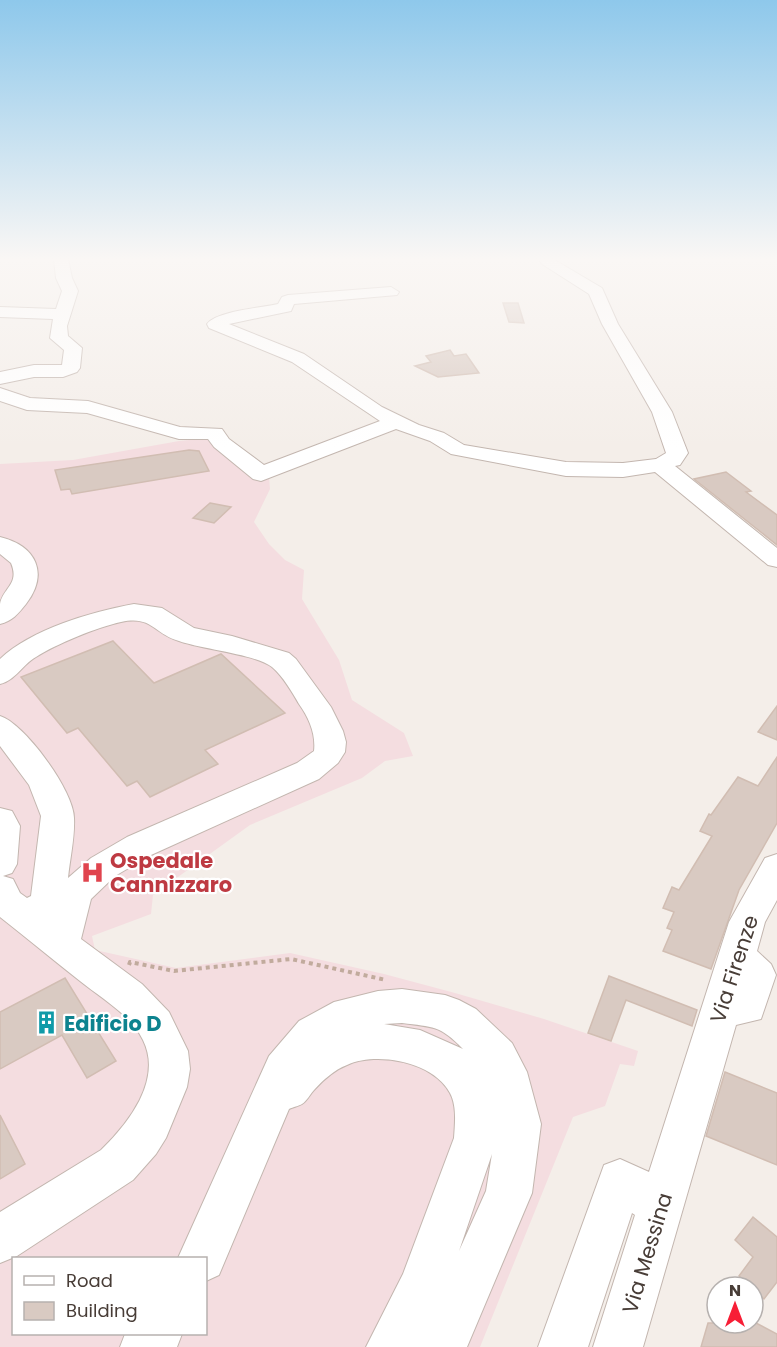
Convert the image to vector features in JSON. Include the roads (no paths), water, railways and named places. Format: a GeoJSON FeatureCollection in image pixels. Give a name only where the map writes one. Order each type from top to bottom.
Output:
{"type":"FeatureCollection","features":[{"type":"Feature","properties":{"kind":"street"},"geometry":{"type":"LineString","coordinates":[[0,378],[34,371],[63,371],[71,368],[73,348],[59,338],[57,322]]}},
{"type":"Feature","properties":{"kind":"street"},"geometry":{"type":"LineString","coordinates":[[219,322],[215,324],[298,358],[354,398],[395,422],[437,437],[458,450],[566,469],[615,470],[660,465],[672,460],[677,453],[669,429],[662,412],[609,322]]}},
{"type":"Feature","properties":{"kind":"street"},"geometry":{"type":"LineString","coordinates":[[0,394],[27,404],[88,407],[178,433],[215,433],[221,443],[261,474],[395,422]]}},
{"type":"Feature","properties":{"kind":"street"},"geometry":{"type":"LineString","coordinates":[[660,465],[777,560]]}},
{"type":"Feature","properties":{"kind":"street"},"geometry":{"type":"LineString","coordinates":[[0,544],[22,559],[27,568],[27,576],[18,598],[0,616]]}},
{"type":"Feature","properties":{"kind":"street"},"geometry":{"type":"LineString","coordinates":[[0,675],[24,652],[43,642],[124,613],[153,614],[186,635],[232,644],[279,659],[297,680],[330,732],[329,753],[319,764],[308,771],[139,846],[103,867],[43,919]]}},
{"type":"Feature","properties":{"kind":"street"},"geometry":{"type":"LineString","coordinates":[[0,726],[44,783],[56,805],[58,831],[43,919]]}},
{"type":"Feature","properties":{"kind":"street"},"geometry":{"type":"LineString","coordinates":[[0,820],[3,826],[0,864]]}},
{"type":"Feature","properties":{"kind":"street","name":"Via Firenze"},"geometry":{"type":"LineString","coordinates":[[675,1158],[721,1009],[747,1007],[757,975],[736,956],[747,922],[777,867]]}},
{"type":"Feature","properties":{"kind":"street"},"geometry":{"type":"LineString","coordinates":[[0,889],[6,902],[43,919],[148,1016],[164,1036],[168,1058],[167,1080],[154,1119],[135,1148],[117,1165],[0,1239]]}},
{"type":"Feature","properties":{"kind":"street"},"geometry":{"type":"LineString","coordinates":[[202,1257],[284,1069],[313,1034],[348,1014],[402,1006],[445,1012],[462,1021],[497,1056],[506,1072],[519,1124],[510,1193],[441,1347]]}},
{"type":"Feature","properties":{"kind":"street"},"geometry":{"type":"LineString","coordinates":[[415,1046],[421,1029],[429,1024],[450,1024],[472,1033]]}},
{"type":"Feature","properties":{"kind":"street"},"geometry":{"type":"LineString","coordinates":[[259,1131],[298,1077],[324,1056],[359,1043],[393,1043],[415,1046],[438,1053],[454,1064],[463,1075],[476,1102],[477,1125],[472,1149],[422,1287],[391,1347]]}},
{"type":"Feature","properties":{"kind":"street","name":"Via Messina"},"geometry":{"type":"LineString","coordinates":[[618,1347],[675,1158]]}},
{"type":"Feature","properties":{"kind":"street"},"geometry":{"type":"LineString","coordinates":[[563,1347],[620,1181],[662,1204]]}},
{"type":"Feature","properties":{"kind":"street"},"geometry":{"type":"LineString","coordinates":[[145,1347],[156,1335]]}},
{"type":"Feature","properties":{"kind":"place","name":"Ospedale Cannizzaro"},"geometry":{"type":"Point","coordinates":[92,872]}},
{"type":"Feature","properties":{"kind":"place","name":"Edificio D"},"geometry":{"type":"Point","coordinates":[46,1023]}}]}
